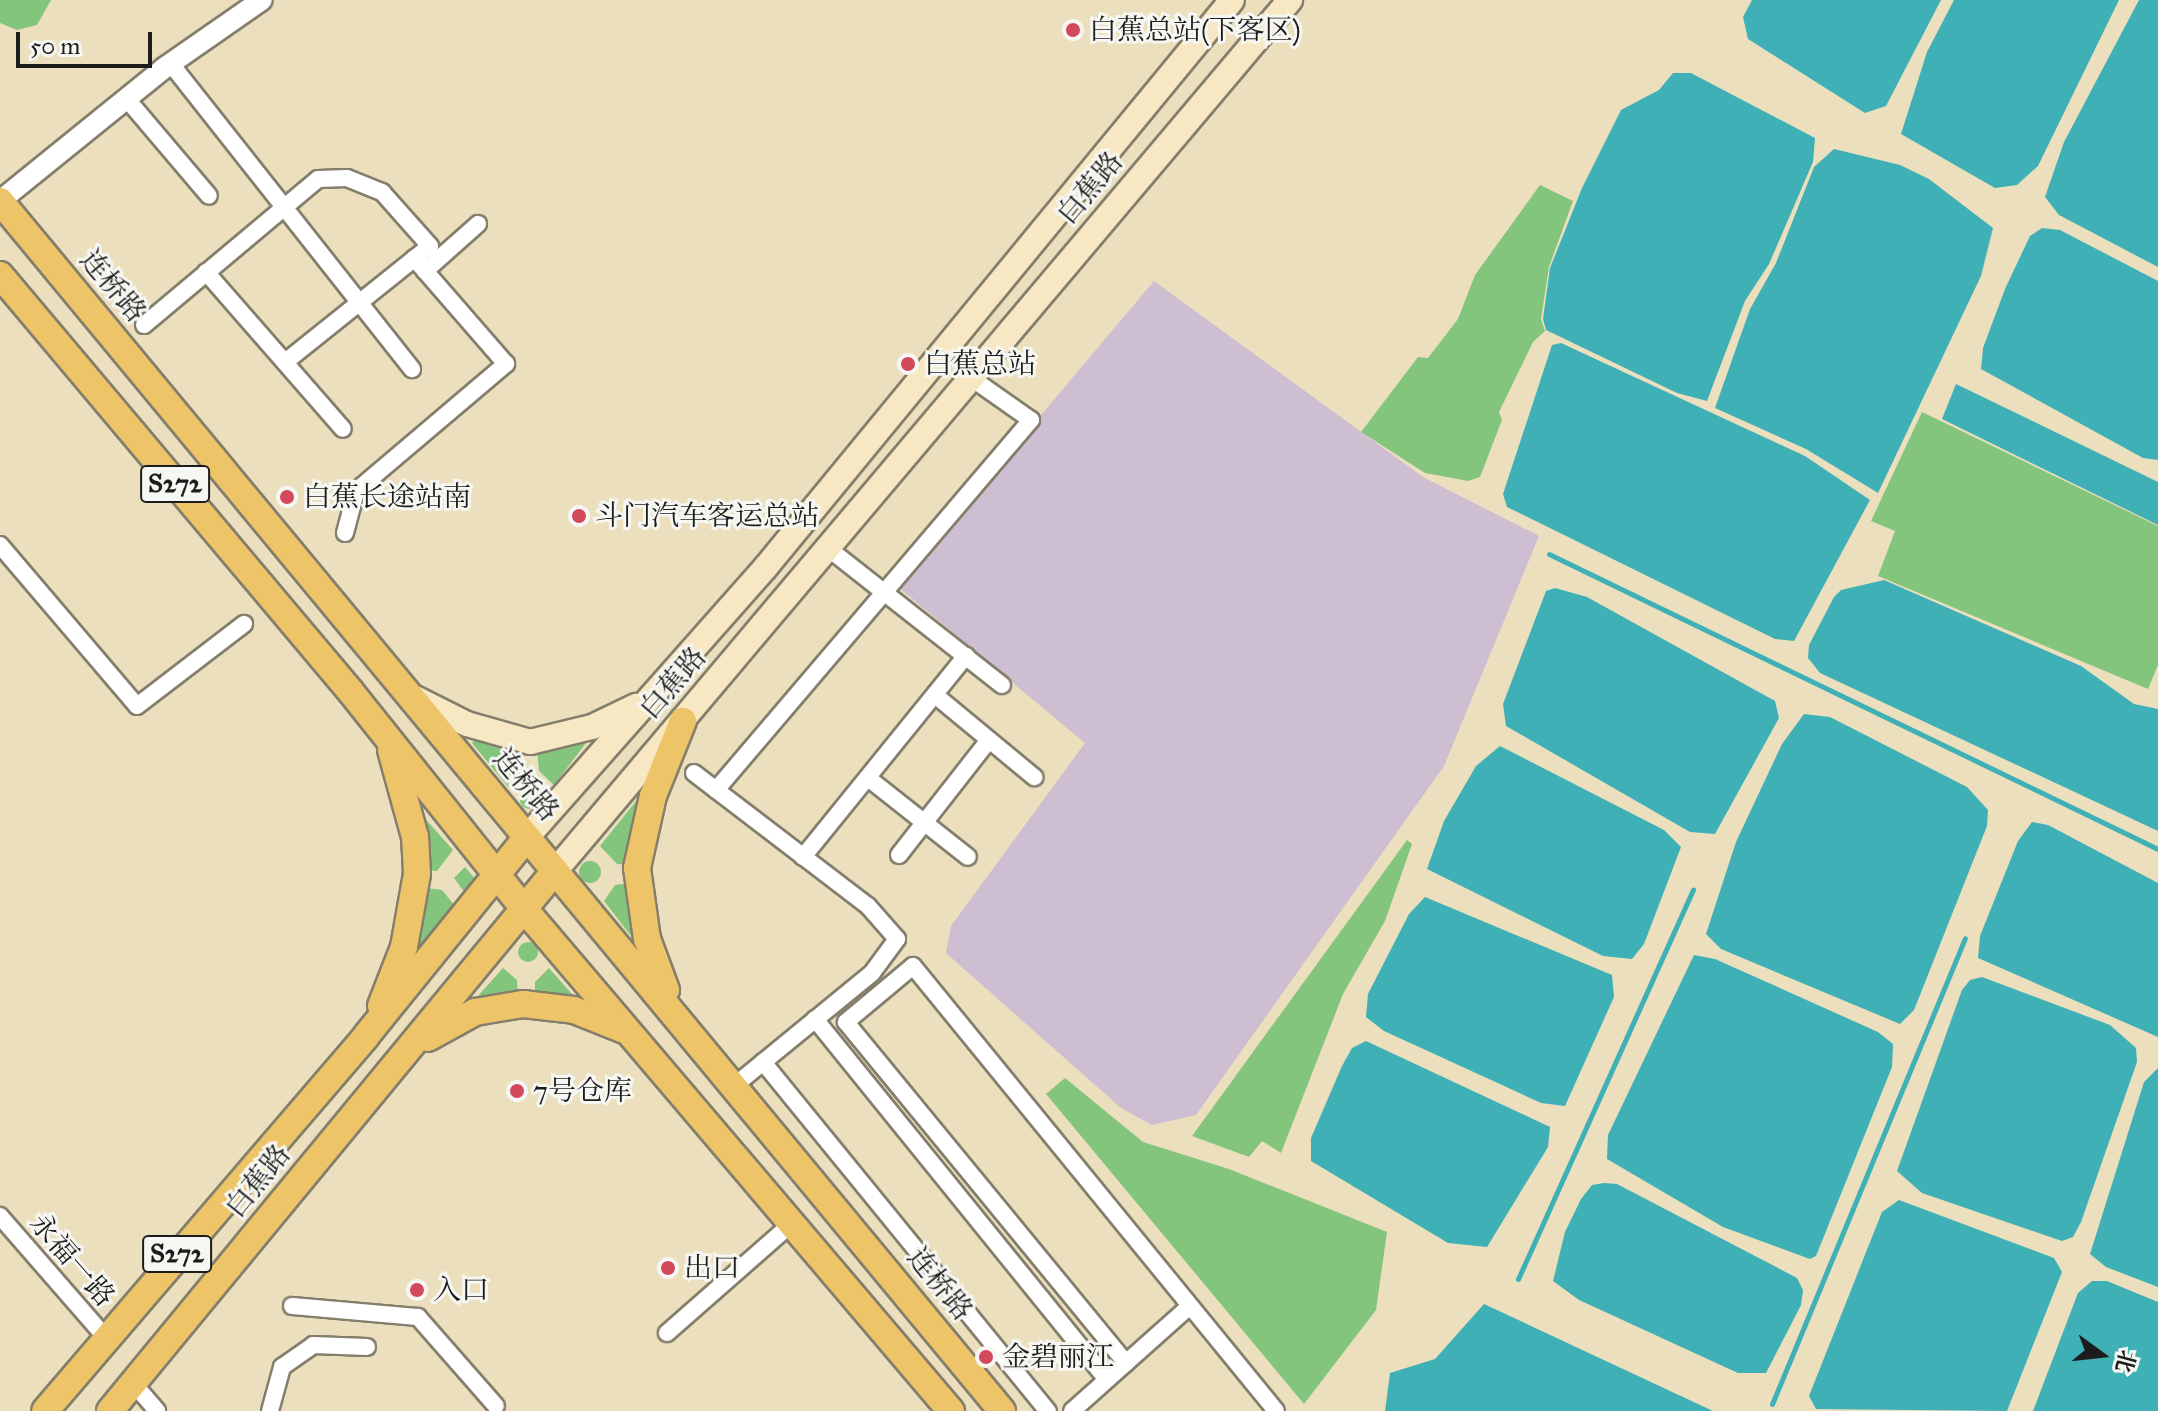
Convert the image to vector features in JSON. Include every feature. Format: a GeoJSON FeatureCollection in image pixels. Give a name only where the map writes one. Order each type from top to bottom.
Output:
{"type":"FeatureCollection","features":[{"type":"Feature","properties":{"kind":"main road","name":"白蕉路"},"geometry":{"type":"LineString","coordinates":[[527,837],[765,568],[1232,0]]}},
{"type":"Feature","properties":{"kind":"main road","name":"白蕉路"},"geometry":{"type":"LineString","coordinates":[[110,1411],[555,871],[974,380],[1290,0]]}},
{"type":"Feature","properties":{"kind":"main road","name":"连桥路"},"geometry":{"type":"LineString","coordinates":[[0,201],[1002,1411]]}},
{"type":"Feature","properties":{"kind":"main road","name":"S272"},"geometry":{"type":"LineString","coordinates":[[0,275],[351,692],[499,872],[525,910]]}},
{"type":"Feature","properties":{"kind":"main road"},"geometry":{"type":"LineString","coordinates":[[351,692],[384,665]]}},
{"type":"Feature","properties":{"kind":"main road"},"geometry":{"type":"LineString","coordinates":[[410,695],[467,724],[530,742],[592,727],[652,696]]}},
{"type":"Feature","properties":{"kind":"main road"},"geometry":{"type":"LineString","coordinates":[[677,1015],[647,939],[637,868],[653,796],[683,721]]}},
{"type":"Feature","properties":{"kind":"main road"},"geometry":{"type":"LineString","coordinates":[[366,1036],[414,909],[415,837],[388,739]]}},
{"type":"Feature","properties":{"kind":"main road","name":"S272"},"geometry":{"type":"LineString","coordinates":[[366,1036],[527,837]]}},
{"type":"Feature","properties":{"kind":"main road"},"geometry":{"type":"LineString","coordinates":[[525,910],[951,1411]]}},
{"type":"Feature","properties":{"kind":"main road"},"geometry":{"type":"LineString","coordinates":[[402,1058],[437,1031],[498,1006],[574,1010],[634,1036]]}},
{"type":"Feature","properties":{"kind":"main road","name":"白蕉路"},"geometry":{"type":"LineString","coordinates":[[45,1411],[366,1036]]}},
{"type":"Feature","properties":{"kind":"main road"},"geometry":{"type":"LineString","coordinates":[[675,1083],[710,1055]]}},
{"type":"Feature","properties":{"kind":"main road"},"geometry":{"type":"LineString","coordinates":[[311,1098],[342,1129]]}},
{"type":"Feature","properties":{"kind":"street"},"geometry":{"type":"LineString","coordinates":[[0,201],[126,98],[262,0]]}},
{"type":"Feature","properties":{"kind":"street"},"geometry":{"type":"LineString","coordinates":[[171,64],[356,303],[412,369]]}},
{"type":"Feature","properties":{"kind":"street"},"geometry":{"type":"LineString","coordinates":[[126,98],[209,196]]}},
{"type":"Feature","properties":{"kind":"street"},"geometry":{"type":"LineString","coordinates":[[144,325],[282,206],[318,179],[347,178],[382,192],[430,246],[420,264]]}},
{"type":"Feature","properties":{"kind":"street"},"geometry":{"type":"LineString","coordinates":[[285,362],[356,303],[478,224]]}},
{"type":"Feature","properties":{"kind":"street"},"geometry":{"type":"LineString","coordinates":[[345,533],[356,491],[506,364],[420,264]]}},
{"type":"Feature","properties":{"kind":"street"},"geometry":{"type":"LineString","coordinates":[[206,272],[343,429]]}},
{"type":"Feature","properties":{"kind":"street"},"geometry":{"type":"LineString","coordinates":[[716,790],[1031,420],[974,380]]}},
{"type":"Feature","properties":{"kind":"street"},"geometry":{"type":"LineString","coordinates":[[0,545],[137,706],[244,624]]}},
{"type":"Feature","properties":{"kind":"street"},"geometry":{"type":"LineString","coordinates":[[829,549],[1002,685]]}},
{"type":"Feature","properties":{"kind":"street"},"geometry":{"type":"LineString","coordinates":[[803,857],[966,656]]}},
{"type":"Feature","properties":{"kind":"street"},"geometry":{"type":"LineString","coordinates":[[935,695],[1034,777]]}},
{"type":"Feature","properties":{"kind":"street"},"geometry":{"type":"LineString","coordinates":[[899,855],[989,740]]}},
{"type":"Feature","properties":{"kind":"street"},"geometry":{"type":"LineString","coordinates":[[694,773],[868,906],[897,939],[872,973],[735,1085]]}},
{"type":"Feature","properties":{"kind":"street"},"geometry":{"type":"LineString","coordinates":[[868,778],[968,857]]}},
{"type":"Feature","properties":{"kind":"street"},"geometry":{"type":"LineString","coordinates":[[1126,1363],[846,1022],[913,966],[1276,1411]]}},
{"type":"Feature","properties":{"kind":"street"},"geometry":{"type":"LineString","coordinates":[[815,1019],[1107,1380]]}},
{"type":"Feature","properties":{"kind":"street"},"geometry":{"type":"LineString","coordinates":[[763,1062],[1048,1411]]}},
{"type":"Feature","properties":{"kind":"street","name":"永福一路"},"geometry":{"type":"LineString","coordinates":[[0,1216],[106,1338]]}},
{"type":"Feature","properties":{"kind":"street"},"geometry":{"type":"LineString","coordinates":[[667,1333],[792,1223]]}},
{"type":"Feature","properties":{"kind":"street"},"geometry":{"type":"LineString","coordinates":[[292,1306],[418,1317],[496,1406]]}},
{"type":"Feature","properties":{"kind":"street"},"geometry":{"type":"LineString","coordinates":[[1072,1411],[1190,1306]]}},
{"type":"Feature","properties":{"kind":"street"},"geometry":{"type":"LineString","coordinates":[[270,1411],[282,1367],[313,1345],[367,1347]]}},
{"type":"Feature","properties":{"kind":"street"},"geometry":{"type":"LineString","coordinates":[[133,1383],[157,1411]]}},
{"type":"Feature","properties":{"kind":"shaded area"},"geometry":{"type":"Polygon","coordinates":[[[1154,281],[1423,477],[1539,536],[1444,766],[1196,1115],[1152,1125],[1121,1108],[946,953],[951,926],[1085,743],[897,586],[1154,281]]]}},
{"type":"Feature","properties":{"kind":"green space"},"geometry":{"type":"Polygon","coordinates":[[[0,0],[51,0],[37,25],[17,30],[0,23],[0,0]]]}},
{"type":"Feature","properties":{"kind":"green space"},"geometry":{"type":"Polygon","coordinates":[[[1540,185],[1573,201],[1549,267],[1541,319],[1545,331],[1533,342],[1499,412],[1502,420],[1480,477],[1468,481],[1425,473],[1361,432],[1418,357],[1428,358],[1458,319],[1475,275],[1540,185]]]}},
{"type":"Feature","properties":{"kind":"green space"},"geometry":{"type":"Polygon","coordinates":[[[1922,412],[2158,526],[2158,665],[2148,689],[1878,576],[1895,531],[1871,521],[1922,412]]]}},
{"type":"Feature","properties":{"kind":"green space"},"geometry":{"type":"Polygon","coordinates":[[[475,739],[522,750],[520,773],[508,787],[472,743],[475,739]]]}},
{"type":"Feature","properties":{"kind":"green space"},"geometry":{"type":"Polygon","coordinates":[[[589,739],[554,785],[539,771],[537,750],[589,739]]]}},
{"type":"Feature","properties":{"kind":"green space"},"geometry":{"type":"Polygon","coordinates":[[[529,791],[538,800],[529,809],[520,800],[529,791]]]}},
{"type":"Feature","properties":{"kind":"green space"},"geometry":{"type":"Polygon","coordinates":[[[641,795],[631,865],[617,864],[600,846],[641,795]]]}},
{"type":"Feature","properties":{"kind":"green space"},"geometry":{"type":"Polygon","coordinates":[[[421,814],[453,850],[437,871],[426,870],[421,814]]]}},
{"type":"Feature","properties":{"kind":"green space"},"geometry":{"type":"Polygon","coordinates":[[[1407,840],[1412,844],[1385,921],[1343,994],[1281,1153],[1262,1141],[1249,1157],[1192,1136],[1407,840]]]}},
{"type":"Feature","properties":{"kind":"green space"},"geometry":{"type":"Polygon","coordinates":[[[590,861],[598,864],[601,872],[598,880],[590,883],[582,880],[579,872],[582,864],[590,861]]]}},
{"type":"Feature","properties":{"kind":"green space"},"geometry":{"type":"Polygon","coordinates":[[[465,867],[476,880],[465,893],[454,878],[465,867]]]}},
{"type":"Feature","properties":{"kind":"green space"},"geometry":{"type":"Polygon","coordinates":[[[630,883],[635,941],[604,901],[615,885],[630,883]]]}},
{"type":"Feature","properties":{"kind":"green space"},"geometry":{"type":"Polygon","coordinates":[[[427,888],[442,890],[456,907],[417,955],[411,951],[427,888]]]}},
{"type":"Feature","properties":{"kind":"green space"},"geometry":{"type":"Polygon","coordinates":[[[528,942],[535,945],[538,952],[535,959],[528,962],[521,959],[518,952],[521,945],[528,942]]]}},
{"type":"Feature","properties":{"kind":"green space"},"geometry":{"type":"Polygon","coordinates":[[[503,968],[517,980],[518,997],[470,1005],[503,968]]]}},
{"type":"Feature","properties":{"kind":"green space"},"geometry":{"type":"Polygon","coordinates":[[[549,968],[579,1002],[535,998],[535,982],[549,968]]]}},
{"type":"Feature","properties":{"kind":"green space"},"geometry":{"type":"Polygon","coordinates":[[[1065,1078],[1143,1142],[1229,1169],[1387,1232],[1376,1310],[1304,1404],[1046,1094],[1065,1078]]]}},
{"type":"Feature","properties":{"kind":"water"},"geometry":{"type":"Polygon","coordinates":[[[1752,0],[1941,0],[1886,106],[1865,113],[1748,39],[1743,17],[1752,0]]]}},
{"type":"Feature","properties":{"kind":"water"},"geometry":{"type":"Polygon","coordinates":[[[1954,0],[2119,0],[2038,166],[2017,185],[1995,188],[1901,134],[1927,52],[1954,0]]]}},
{"type":"Feature","properties":{"kind":"water"},"geometry":{"type":"Polygon","coordinates":[[[2139,0],[2158,0],[2158,267],[2059,215],[2045,197],[2064,142],[2139,0]]]}},
{"type":"Feature","properties":{"kind":"water"},"geometry":{"type":"Polygon","coordinates":[[[1673,73],[1691,73],[1815,138],[1813,162],[1769,264],[1745,301],[1707,401],[1677,393],[1546,330],[1543,319],[1550,268],[1582,188],[1621,110],[1659,90],[1673,73]]]}},
{"type":"Feature","properties":{"kind":"water"},"geometry":{"type":"Polygon","coordinates":[[[1834,149],[1900,165],[1929,179],[1993,228],[1981,276],[1878,493],[1806,449],[1715,408],[1750,309],[1776,263],[1814,167],[1834,149]]]}},
{"type":"Feature","properties":{"kind":"water"},"geometry":{"type":"Polygon","coordinates":[[[2042,228],[2060,230],[2158,281],[2158,460],[2143,458],[1981,369],[1983,348],[2005,289],[2030,236],[2042,228]]]}},
{"type":"Feature","properties":{"kind":"water"},"geometry":{"type":"Polygon","coordinates":[[[1561,343],[1805,456],[1870,500],[1794,641],[1775,639],[1507,507],[1503,494],[1552,345],[1561,343]]]}},
{"type":"Feature","properties":{"kind":"water"},"geometry":{"type":"Polygon","coordinates":[[[1956,384],[2158,482],[2158,525],[1942,419],[1956,384]]]}},
{"type":"Feature","properties":{"kind":"water"},"geometry":{"type":"Polygon","coordinates":[[[1884,580],[2081,666],[2134,704],[2158,709],[2158,831],[1820,673],[1808,658],[1809,645],[1834,597],[1841,590],[1884,580]]]}},
{"type":"Feature","properties":{"kind":"water"},"geometry":{"type":"Polygon","coordinates":[[[1555,588],[1587,597],[1775,701],[1779,718],[1715,834],[1690,832],[1506,726],[1503,704],[1546,591],[1555,588]]]}},
{"type":"Feature","properties":{"kind":"water"},"geometry":{"type":"Polygon","coordinates":[[[1804,714],[1830,717],[1967,787],[1988,810],[1987,826],[1914,1010],[1900,1024],[1721,949],[1706,934],[1736,842],[1782,744],[1804,714]]]}},
{"type":"Feature","properties":{"kind":"water"},"geometry":{"type":"Polygon","coordinates":[[[1500,746],[1664,830],[1681,847],[1644,944],[1632,959],[1603,956],[1427,869],[1444,821],[1476,766],[1500,746]]]}},
{"type":"Feature","properties":{"kind":"water"},"geometry":{"type":"Polygon","coordinates":[[[2032,822],[2048,825],[2158,883],[2158,1037],[1978,958],[1980,936],[2018,841],[2032,822]]]}},
{"type":"Feature","properties":{"kind":"water"},"geometry":{"type":"Polygon","coordinates":[[[1425,897],[1612,975],[1614,997],[1565,1106],[1541,1103],[1384,1031],[1366,1017],[1368,994],[1409,914],[1425,897]]]}},
{"type":"Feature","properties":{"kind":"water"},"geometry":{"type":"Polygon","coordinates":[[[1694,955],[1715,959],[1878,1032],[1893,1044],[1892,1067],[1816,1256],[1810,1259],[1723,1227],[1607,1159],[1608,1135],[1694,955]]]}},
{"type":"Feature","properties":{"kind":"water"},"geometry":{"type":"Polygon","coordinates":[[[1982,977],[2110,1025],[2136,1048],[2137,1062],[2081,1222],[2073,1237],[2062,1241],[1922,1193],[1897,1171],[1962,990],[1970,980],[1982,977]]]}},
{"type":"Feature","properties":{"kind":"water"},"geometry":{"type":"Polygon","coordinates":[[[1366,1041],[1550,1127],[1548,1147],[1487,1247],[1448,1243],[1311,1161],[1311,1138],[1342,1066],[1352,1048],[1366,1041]]]}},
{"type":"Feature","properties":{"kind":"water"},"geometry":{"type":"Polygon","coordinates":[[[2158,1068],[2158,1287],[2106,1267],[2090,1254],[2144,1082],[2158,1068]]]}},
{"type":"Feature","properties":{"kind":"water"},"geometry":{"type":"Polygon","coordinates":[[[1617,1184],[1797,1278],[1803,1290],[1801,1305],[1766,1373],[1738,1373],[1579,1300],[1553,1281],[1565,1232],[1581,1199],[1592,1185],[1617,1184]]]}},
{"type":"Feature","properties":{"kind":"water"},"geometry":{"type":"Polygon","coordinates":[[[1899,1200],[2054,1258],[2062,1272],[2007,1411],[1816,1409],[1809,1396],[1882,1212],[1899,1200]]]}},
{"type":"Feature","properties":{"kind":"water"},"geometry":{"type":"Polygon","coordinates":[[[2092,1281],[2107,1281],[2158,1302],[2158,1411],[2033,1411],[2078,1293],[2092,1281]]]}},
{"type":"Feature","properties":{"kind":"water"},"geometry":{"type":"Polygon","coordinates":[[[1484,1304],[1713,1411],[1385,1411],[1390,1373],[1435,1359],[1484,1304]]]}},
{"type":"Feature","properties":{"kind":"waterway"},"geometry":{"type":"LineString","coordinates":[[1549,554],[2158,849]]}},
{"type":"Feature","properties":{"kind":"waterway"},"geometry":{"type":"LineString","coordinates":[[1518,1279],[1693,890]]}},
{"type":"Feature","properties":{"kind":"waterway"},"geometry":{"type":"LineString","coordinates":[[1772,1404],[1965,938]]}},
{"type":"Feature","properties":{"kind":"place","name":"白蕉总站(下客区)"},"geometry":{"type":"Point","coordinates":[1073,30]}},
{"type":"Feature","properties":{"kind":"place","name":"白蕉总站"},"geometry":{"type":"Point","coordinates":[908,364]}},
{"type":"Feature","properties":{"kind":"place","name":"白蕉长途站南"},"geometry":{"type":"Point","coordinates":[287,497]}},
{"type":"Feature","properties":{"kind":"place","name":"斗门汽车客运总站"},"geometry":{"type":"Point","coordinates":[579,516]}},
{"type":"Feature","properties":{"kind":"place","name":"7号仓库"},"geometry":{"type":"Point","coordinates":[517,1091]}},
{"type":"Feature","properties":{"kind":"place","name":"出口"},"geometry":{"type":"Point","coordinates":[668,1268]}},
{"type":"Feature","properties":{"kind":"place","name":"入口"},"geometry":{"type":"Point","coordinates":[417,1290]}},
{"type":"Feature","properties":{"kind":"place","name":"金碧丽江"},"geometry":{"type":"Point","coordinates":[986,1357]}}]}
